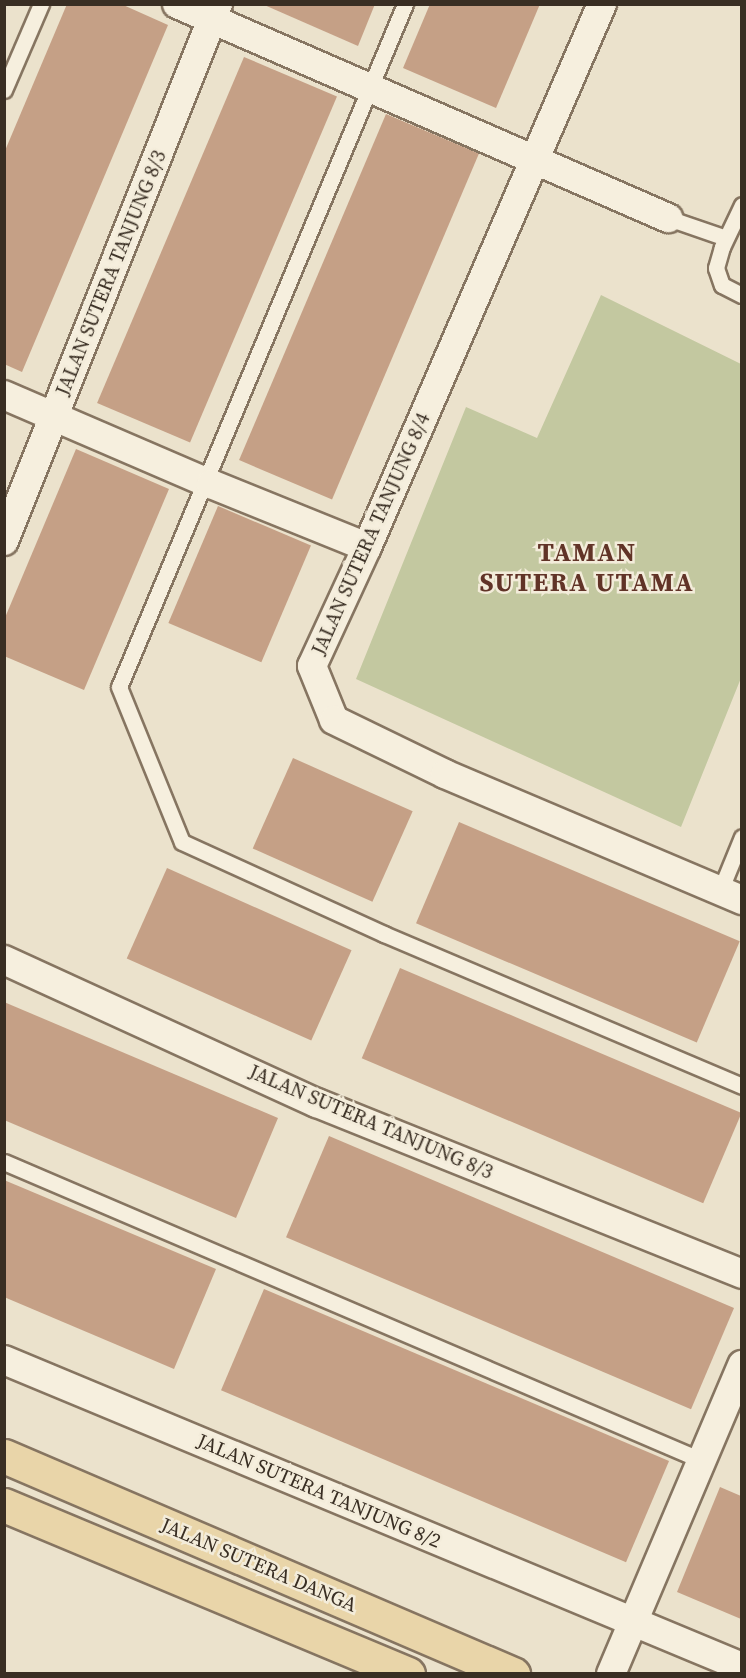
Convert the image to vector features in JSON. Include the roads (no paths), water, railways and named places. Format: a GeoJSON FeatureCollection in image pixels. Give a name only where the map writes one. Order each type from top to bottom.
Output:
{"type":"FeatureCollection","features":[{"type":"Feature","properties":{"kind":"main road","name":"JALAN SUTERA DANGA"},"geometry":{"type":"LineString","coordinates":[[4,1456],[513,1674]]}},
{"type":"Feature","properties":{"kind":"main road"},"geometry":{"type":"LineString","coordinates":[[4,1504],[408,1674]]}},
{"type":"Feature","properties":{"kind":"street"},"geometry":{"type":"LineString","coordinates":[[177,4],[215,12],[370,87],[668,218]]}},
{"type":"Feature","properties":{"kind":"street","name":"JALAN SUTERA TANJUNG 8/4"},"geometry":{"type":"LineString","coordinates":[[602,4],[367,547],[312,666],[334,720],[445,774],[731,896]]}},
{"type":"Feature","properties":{"kind":"street","name":"JALAN SUTERA TANJUNG 8/3"},"geometry":{"type":"LineString","coordinates":[[4,541],[215,12]]}},
{"type":"Feature","properties":{"kind":"street"},"geometry":{"type":"LineString","coordinates":[[4,395],[367,547]]}},
{"type":"Feature","properties":{"kind":"street","name":"JALAN SUTERA TANJUNG 8/3"},"geometry":{"type":"LineString","coordinates":[[4,960],[317,1103],[741,1274]]}},
{"type":"Feature","properties":{"kind":"street","name":"JALAN SUTERA TANJUNG 8/2"},"geometry":{"type":"LineString","coordinates":[[4,1360],[741,1667]]}},
{"type":"Feature","properties":{"kind":"street"},"geometry":{"type":"LineString","coordinates":[[611,1674],[741,1365]]}},
{"type":"Feature","properties":{"kind":"lane"},"geometry":{"type":"LineString","coordinates":[[4,90],[41,4]]}},
{"type":"Feature","properties":{"kind":"lane"},"geometry":{"type":"LineString","coordinates":[[405,4],[119,687],[182,842],[384,934],[741,1086]]}},
{"type":"Feature","properties":{"kind":"lane"},"geometry":{"type":"LineString","coordinates":[[741,205],[716,268],[722,285],[741,295]]}},
{"type":"Feature","properties":{"kind":"lane"},"geometry":{"type":"LineString","coordinates":[[668,218],[726,238]]}},
{"type":"Feature","properties":{"kind":"lane"},"geometry":{"type":"LineString","coordinates":[[731,896],[741,837]]}},
{"type":"Feature","properties":{"kind":"lane"},"geometry":{"type":"LineString","coordinates":[[4,1162],[701,1460]]}},
{"type":"Feature","properties":{"kind":"district","name":"TAMAN SUTERA UTAMA"},"geometry":{"type":"Point","coordinates":[587,568]}}]}
